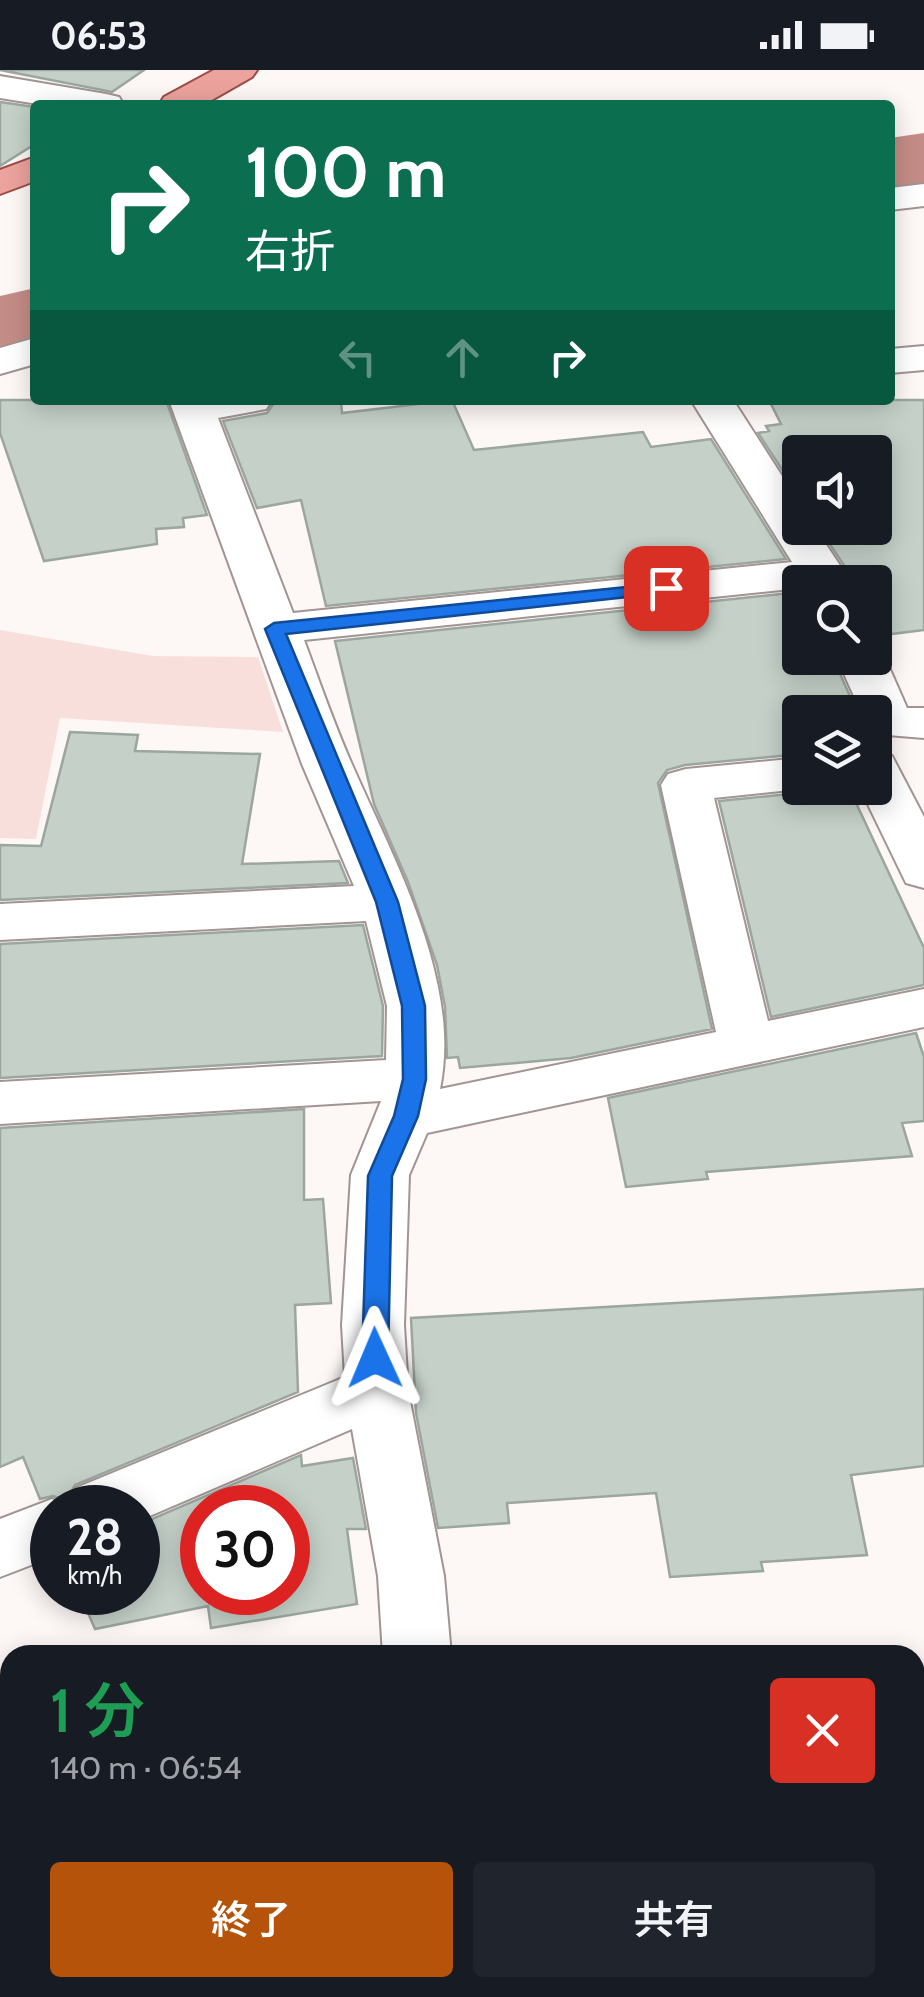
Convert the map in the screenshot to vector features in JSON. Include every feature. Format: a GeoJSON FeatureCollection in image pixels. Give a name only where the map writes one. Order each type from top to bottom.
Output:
{"type":"FeatureCollection","features":[{"type":"Feature","properties":{"kind":"main road"},"geometry":{"type":"LineString","coordinates":[[186,100],[240,70]]}},
{"type":"Feature","properties":{"kind":"main road"},"geometry":{"type":"LineString","coordinates":[[0,183],[30,170]]}},
{"type":"Feature","properties":{"kind":"street"},"geometry":{"type":"LineString","coordinates":[[0,88],[75,100]]}},
{"type":"Feature","properties":{"kind":"street"},"geometry":{"type":"LineString","coordinates":[[895,199],[924,195]]}},
{"type":"Feature","properties":{"kind":"street"},"geometry":{"type":"LineString","coordinates":[[0,362],[30,352]]}},
{"type":"Feature","properties":{"kind":"street"},"geometry":{"type":"LineString","coordinates":[[895,361],[924,358]]}},
{"type":"Feature","properties":{"kind":"street"},"geometry":{"type":"LineString","coordinates":[[191,405],[274,629],[387,902],[414,1006],[410,1098],[380,1176],[373,1325],[376,1392],[411,1576],[416,1645]]}},
{"type":"Feature","properties":{"kind":"street"},"geometry":{"type":"LineString","coordinates":[[715,405],[817,565]]}},
{"type":"Feature","properties":{"kind":"street"},"geometry":{"type":"LineString","coordinates":[[274,629],[782,581]]}},
{"type":"Feature","properties":{"kind":"street"},"geometry":{"type":"LineString","coordinates":[[869,675],[890,723],[924,723]]}},
{"type":"Feature","properties":{"kind":"street"},"geometry":{"type":"LineString","coordinates":[[746,1044],[686,785],[782,776]]}},
{"type":"Feature","properties":{"kind":"street"},"geometry":{"type":"LineString","coordinates":[[892,803],[924,871]]}},
{"type":"Feature","properties":{"kind":"street"},"geometry":{"type":"LineString","coordinates":[[0,922],[387,902]]}},
{"type":"Feature","properties":{"kind":"street"},"geometry":{"type":"LineString","coordinates":[[0,1104],[531,1096],[746,1044],[924,1008]]}},
{"type":"Feature","properties":{"kind":"street"},"geometry":{"type":"LineString","coordinates":[[153,1485],[376,1392]]}},
{"type":"Feature","properties":{"kind":"street"},"geometry":{"type":"LineString","coordinates":[[0,1549],[30,1536]]}},
{"type":"Feature","properties":{"kind":"shaded area"},"geometry":{"type":"Polygon","coordinates":[[[0,630],[153,656],[258,657],[283,732],[60,718],[36,839],[0,838],[0,630]]]}},
{"type":"Feature","properties":{"kind":"building"},"geometry":{"type":"Polygon","coordinates":[[[0,70],[144,70],[112,92],[0,70]]]}},
{"type":"Feature","properties":{"kind":"building"},"geometry":{"type":"Polygon","coordinates":[[[0,102],[30,106],[30,147],[0,166],[0,102]]]}},
{"type":"Feature","properties":{"kind":"building"},"geometry":{"type":"Polygon","coordinates":[[[0,400],[30,400],[30,405],[168,405],[207,515],[183,518],[184,527],[156,529],[157,544],[44,561],[0,433],[0,400]]]}},
{"type":"Feature","properties":{"kind":"building"},"geometry":{"type":"Polygon","coordinates":[[[895,400],[924,400],[924,630],[892,634],[892,565],[844,565],[830,545],[892,545],[892,435],[782,435],[782,470],[758,433],[769,431],[766,426],[781,424],[772,405],[895,405],[895,400]]]}},
{"type":"Feature","properties":{"kind":"building"},"geometry":{"type":"Polygon","coordinates":[[[273,405],[341,405],[342,413],[410,405],[454,405],[474,450],[643,432],[651,447],[711,439],[786,559],[326,606],[301,500],[257,508],[223,421],[267,413],[273,405]]]}},
{"type":"Feature","properties":{"kind":"building"},"geometry":{"type":"Polygon","coordinates":[[[782,594],[782,675],[841,675],[849,695],[782,695],[782,756],[685,765],[667,770],[658,783],[712,1029],[571,1058],[460,1068],[458,1057],[447,1058],[445,1007],[437,965],[408,882],[374,804],[335,641],[782,594]]]}},
{"type":"Feature","properties":{"kind":"building"},"geometry":{"type":"Polygon","coordinates":[[[70,732],[138,735],[135,751],[260,754],[242,864],[339,861],[348,883],[0,900],[0,845],[41,846],[70,732]]]}},
{"type":"Feature","properties":{"kind":"building"},"geometry":{"type":"Polygon","coordinates":[[[782,795],[782,805],[857,805],[924,948],[924,985],[771,1017],[719,801],[782,795]]]}},
{"type":"Feature","properties":{"kind":"building"},"geometry":{"type":"Polygon","coordinates":[[[363,925],[383,1006],[382,1056],[0,1078],[0,944],[363,925]]]}},
{"type":"Feature","properties":{"kind":"building"},"geometry":{"type":"Polygon","coordinates":[[[916,1033],[924,1057],[924,1121],[902,1123],[912,1156],[706,1172],[708,1179],[626,1187],[608,1098],[916,1033]]]}},
{"type":"Feature","properties":{"kind":"building"},"geometry":{"type":"Polygon","coordinates":[[[304,1109],[304,1200],[323,1199],[331,1303],[295,1305],[298,1392],[75,1485],[34,1485],[23,1457],[0,1467],[0,1128],[304,1109]]]}},
{"type":"Feature","properties":{"kind":"building"},"geometry":{"type":"Polygon","coordinates":[[[924,1289],[924,1466],[851,1475],[867,1555],[761,1562],[763,1571],[670,1577],[656,1493],[507,1503],[509,1523],[438,1528],[416,1413],[411,1318],[924,1289]]]}},
{"type":"Feature","properties":{"kind":"building"},"geometry":{"type":"Polygon","coordinates":[[[301,1455],[302,1466],[353,1458],[366,1529],[347,1529],[357,1604],[310,1612],[310,1485],[231,1485],[301,1455]]]}},
{"type":"Feature","properties":{"kind":"building"},"geometry":{"type":"Polygon","coordinates":[[[180,1507],[180,1612],[95,1629],[89,1615],[160,1615],[160,1516],[180,1507]]]}},
{"type":"Feature","properties":{"kind":"building"},"geometry":{"type":"Polygon","coordinates":[[[209,1615],[290,1615],[211,1628],[209,1615]]]}},
{"type":"Feature","properties":{"kind":"waterway"},"geometry":{"type":"LineString","coordinates":[[895,164],[924,160]]}},
{"type":"Feature","properties":{"kind":"waterway"},"geometry":{"type":"LineString","coordinates":[[0,327],[30,318]]}},
{"type":"Feature","properties":{"kind":"route"},"geometry":{"type":"LineString","coordinates":[[375,1358],[380,1176],[406,1116],[414,1079],[414,1006],[387,902],[274,629],[666,588]]}}]}
